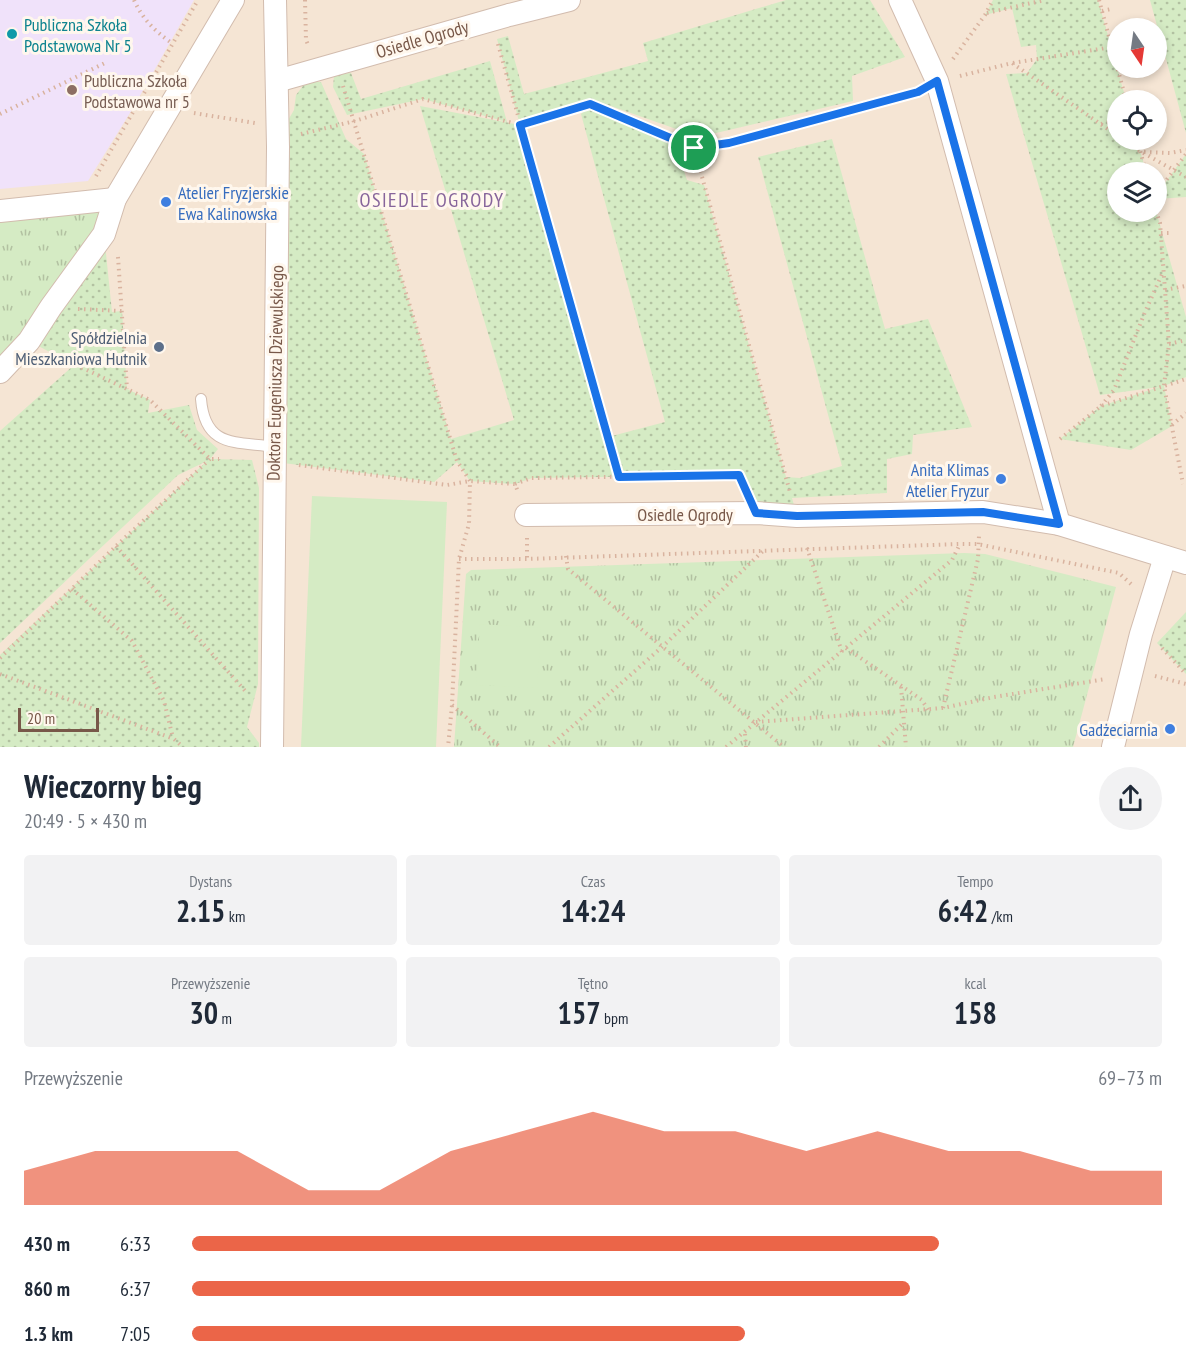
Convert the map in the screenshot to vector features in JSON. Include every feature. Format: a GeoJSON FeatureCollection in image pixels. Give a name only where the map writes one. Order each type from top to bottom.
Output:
{"type":"FeatureCollection","features":[{"type":"Feature","properties":{"kind":"street"},"geometry":{"type":"LineString","coordinates":[[0,372],[29,341],[104,234],[112,209],[232,0]]}},
{"type":"Feature","properties":{"kind":"street","name":"Doktora Eugeniusza Dziewulskiego"},"geometry":{"type":"LineString","coordinates":[[272,747],[278,139],[275,0]]}},
{"type":"Feature","properties":{"kind":"street","name":"Osiedle Ogrody"},"geometry":{"type":"LineString","coordinates":[[277,81],[336,65],[501,12],[569,0]]}},
{"type":"Feature","properties":{"kind":"street"},"geometry":{"type":"LineString","coordinates":[[900,0],[937,81],[1059,524]]}},
{"type":"Feature","properties":{"kind":"street"},"geometry":{"type":"LineString","coordinates":[[0,211],[112,209]]}},
{"type":"Feature","properties":{"kind":"street","name":"Osiedle Ogrody"},"geometry":{"type":"LineString","coordinates":[[526,515],[756,513],[797,516],[983,512],[1059,524],[1175,560],[1141,634],[1113,747]]}},
{"type":"Feature","properties":{"kind":"lane"},"geometry":{"type":"LineString","coordinates":[[201,399],[202,414],[216,434],[226,441],[275,447]]}},
{"type":"Feature","properties":{"kind":"path"},"geometry":{"type":"LineString","coordinates":[[134,0],[141,15],[155,31],[173,44]]}},
{"type":"Feature","properties":{"kind":"path"},"geometry":{"type":"LineString","coordinates":[[93,180],[198,0]]}},
{"type":"Feature","properties":{"kind":"path"},"geometry":{"type":"LineString","coordinates":[[305,0],[306,40],[309,47],[320,53],[333,49],[457,462],[470,481],[470,524],[459,559],[448,747]]}},
{"type":"Feature","properties":{"kind":"path"},"geometry":{"type":"LineString","coordinates":[[937,81],[993,0]]}},
{"type":"Feature","properties":{"kind":"path"},"geometry":{"type":"LineString","coordinates":[[986,13],[1044,0]]}},
{"type":"Feature","properties":{"kind":"path"},"geometry":{"type":"LineString","coordinates":[[1099,0],[1107,29]]}},
{"type":"Feature","properties":{"kind":"path"},"geometry":{"type":"LineString","coordinates":[[1102,11],[1111,9]]}},
{"type":"Feature","properties":{"kind":"path"},"geometry":{"type":"LineString","coordinates":[[501,12],[520,125],[619,477]]}},
{"type":"Feature","properties":{"kind":"path"},"geometry":{"type":"LineString","coordinates":[[172,102],[184,111],[261,125],[278,139],[354,121],[423,99],[520,125],[590,104],[694,148],[729,143],[897,98],[918,92],[937,81],[1012,63],[1107,48]]}},
{"type":"Feature","properties":{"kind":"path"},"geometry":{"type":"LineString","coordinates":[[0,114],[107,62]]}},
{"type":"Feature","properties":{"kind":"path"},"geometry":{"type":"LineString","coordinates":[[1012,63],[1107,129]]}},
{"type":"Feature","properties":{"kind":"path"},"geometry":{"type":"LineString","coordinates":[[1100,124],[1107,122]]}},
{"type":"Feature","properties":{"kind":"path"},"geometry":{"type":"LineString","coordinates":[[694,148],[797,516]]}},
{"type":"Feature","properties":{"kind":"path"},"geometry":{"type":"LineString","coordinates":[[1140,151],[1186,152]]}},
{"type":"Feature","properties":{"kind":"path"},"geometry":{"type":"LineString","coordinates":[[1140,151],[1186,177]]}},
{"type":"Feature","properties":{"kind":"path"},"geometry":{"type":"LineString","coordinates":[[1140,151],[1143,162]]}},
{"type":"Feature","properties":{"kind":"path"},"geometry":{"type":"LineString","coordinates":[[1167,180],[1186,152]]}},
{"type":"Feature","properties":{"kind":"path"},"geometry":{"type":"LineString","coordinates":[[112,209],[117,235],[127,389]]}},
{"type":"Feature","properties":{"kind":"path"},"geometry":{"type":"LineString","coordinates":[[1158,222],[1169,344],[1164,386],[1183,484]]}},
{"type":"Feature","properties":{"kind":"path"},"geometry":{"type":"LineString","coordinates":[[1161,233],[1171,233]]}},
{"type":"Feature","properties":{"kind":"path"},"geometry":{"type":"LineString","coordinates":[[1040,454],[1101,406],[1114,390],[1145,312],[1164,272]]}},
{"type":"Feature","properties":{"kind":"path"},"geometry":{"type":"LineString","coordinates":[[1165,290],[1185,286]]}},
{"type":"Feature","properties":{"kind":"path"},"geometry":{"type":"LineString","coordinates":[[51,307],[122,311]]}},
{"type":"Feature","properties":{"kind":"path"},"geometry":{"type":"LineString","coordinates":[[1169,344],[1186,340]]}},
{"type":"Feature","properties":{"kind":"path"},"geometry":{"type":"LineString","coordinates":[[1101,406],[1186,380]]}},
{"type":"Feature","properties":{"kind":"path"},"geometry":{"type":"LineString","coordinates":[[1172,426],[1186,413]]}},
{"type":"Feature","properties":{"kind":"path"},"geometry":{"type":"LineString","coordinates":[[0,658],[210,459]]}},
{"type":"Feature","properties":{"kind":"path"},"geometry":{"type":"LineString","coordinates":[[515,484],[531,478],[739,475],[756,513]]}},
{"type":"Feature","properties":{"kind":"path"},"geometry":{"type":"LineString","coordinates":[[726,747],[952,560],[960,544]]}},
{"type":"Feature","properties":{"kind":"path"},"geometry":{"type":"LineString","coordinates":[[459,559],[977,544],[1119,573],[1131,584],[1133,594]]}},
{"type":"Feature","properties":{"kind":"path"},"geometry":{"type":"LineString","coordinates":[[943,708],[978,559],[977,544]]}},
{"type":"Feature","properties":{"kind":"path"},"geometry":{"type":"LineString","coordinates":[[116,546],[250,696]]}},
{"type":"Feature","properties":{"kind":"path"},"geometry":{"type":"LineString","coordinates":[[807,548],[842,652]]}},
{"type":"Feature","properties":{"kind":"path"},"geometry":{"type":"LineString","coordinates":[[549,747],[662,647],[765,550]]}},
{"type":"Feature","properties":{"kind":"path"},"geometry":{"type":"LineString","coordinates":[[566,556],[568,569],[784,747]]}},
{"type":"Feature","properties":{"kind":"path"},"geometry":{"type":"LineString","coordinates":[[72,589],[132,641],[164,701],[174,739]]}},
{"type":"Feature","properties":{"kind":"path"},"geometry":{"type":"LineString","coordinates":[[1141,634],[1157,643],[1186,675]]}},
{"type":"Feature","properties":{"kind":"path"},"geometry":{"type":"LineString","coordinates":[[846,648],[922,700],[927,710]]}},
{"type":"Feature","properties":{"kind":"path"},"geometry":{"type":"LineString","coordinates":[[0,674],[174,739],[183,747]]}},
{"type":"Feature","properties":{"kind":"path"},"geometry":{"type":"LineString","coordinates":[[756,722],[943,708],[994,697],[1130,675],[1155,676],[1186,684]]}},
{"type":"Feature","properties":{"kind":"path"},"geometry":{"type":"LineString","coordinates":[[901,686],[906,747]]}},
{"type":"Feature","properties":{"kind":"path"},"geometry":{"type":"LineString","coordinates":[[452,705],[500,747]]}},
{"type":"Feature","properties":{"kind":"path"},"geometry":{"type":"LineString","coordinates":[[879,747],[904,723]]}},
{"type":"Feature","properties":{"kind":"path"},"geometry":{"type":"LineString","coordinates":[[745,733],[746,747]]}},
{"type":"Feature","properties":{"kind":"shaded area"},"geometry":{"type":"Polygon","coordinates":[[[0,0],[1186,0],[1186,747],[0,747],[0,0]]]}},
{"type":"Feature","properties":{"kind":"shaded area","name":"Publiczna Szkoła Podstawowa nr 5"},"geometry":{"type":"Polygon","coordinates":[[[0,0],[194,0],[133,108],[88,181],[0,189],[0,0]]]}},
{"type":"Feature","properties":{"kind":"green space"},"geometry":{"type":"Polygon","coordinates":[[[786,0],[870,0],[905,57],[852,76],[853,101],[699,137],[591,99],[520,125],[497,39],[508,36],[524,94],[648,61],[643,43],[786,0]]]}},
{"type":"Feature","properties":{"kind":"green space"},"geometry":{"type":"Polygon","coordinates":[[[993,0],[1098,0],[1107,32],[1107,78],[1120,78],[1123,90],[1107,90],[1107,150],[1140,150],[1143,162],[1107,162],[1107,222],[1159,222],[1186,317],[1186,377],[1164,386],[1172,426],[1131,450],[1060,439],[1101,406],[1159,387],[1100,395],[1006,74],[1027,73],[1037,59],[1036,45],[1021,47],[1012,8],[985,15],[993,0]]]}},
{"type":"Feature","properties":{"kind":"green space"},"geometry":{"type":"Polygon","coordinates":[[[1150,0],[1186,0],[1186,133],[1167,63],[1167,18],[1155,18],[1150,0]]]}},
{"type":"Feature","properties":{"kind":"green space"},"geometry":{"type":"Polygon","coordinates":[[[490,61],[507,122],[423,99],[347,115],[333,87],[334,76],[351,73],[361,99],[490,61]]]}},
{"type":"Feature","properties":{"kind":"green space"},"geometry":{"type":"Polygon","coordinates":[[[306,82],[321,82],[346,139],[364,154],[451,439],[514,420],[420,106],[520,125],[608,437],[665,422],[581,114],[590,104],[675,144],[687,180],[704,185],[786,477],[800,478],[842,466],[758,157],[832,139],[885,329],[928,319],[972,427],[913,435],[912,454],[887,459],[887,493],[792,498],[797,516],[756,513],[738,475],[532,478],[515,484],[470,481],[457,462],[434,482],[275,462],[277,139],[294,110],[296,95],[306,82]]]}},
{"type":"Feature","properties":{"kind":"green space"},"geometry":{"type":"Polygon","coordinates":[[[1186,154],[1186,197],[1167,198],[1167,180],[1186,154]]]}},
{"type":"Feature","properties":{"kind":"green space"},"geometry":{"type":"Polygon","coordinates":[[[115,199],[0,372],[0,211],[115,199]]]}},
{"type":"Feature","properties":{"kind":"green space"},"geometry":{"type":"Polygon","coordinates":[[[104,234],[112,312],[122,311],[127,389],[150,400],[148,413],[189,405],[197,430],[218,449],[210,459],[252,460],[259,488],[258,684],[247,727],[259,743],[259,747],[0,747],[0,655],[207,461],[178,475],[0,643],[0,431],[74,365],[29,341],[104,234]]]}},
{"type":"Feature","properties":{"kind":"green space"},"geometry":{"type":"Polygon","coordinates":[[[312,496],[447,502],[436,747],[301,747],[312,496]]]}},
{"type":"Feature","properties":{"kind":"green space"},"geometry":{"type":"Polygon","coordinates":[[[985,554],[1116,587],[1073,747],[454,747],[466,574],[471,570],[985,554]]]}},
{"type":"Feature","properties":{"kind":"green space"},"geometry":{"type":"Polygon","coordinates":[[[1186,612],[1186,674],[1157,643],[1186,612]]]}},
{"type":"Feature","properties":{"kind":"green space"},"geometry":{"type":"Polygon","coordinates":[[[480,624],[541,628],[537,688],[476,685],[480,624]]]}},
{"type":"Feature","properties":{"kind":"place","name":"Publiczna Szkoła Podstawowa Nr 5"},"geometry":{"type":"Point","coordinates":[12,34]}},
{"type":"Feature","properties":{"kind":"place","name":"Publiczna Szkoła Podstawowa nr 5"},"geometry":{"type":"Point","coordinates":[72,90]}},
{"type":"Feature","properties":{"kind":"place","name":"Atelier Fryzjerskie Ewa Kalinowska"},"geometry":{"type":"Point","coordinates":[166,202]}},
{"type":"Feature","properties":{"kind":"place","name":"Spółdzielnia Mieszkaniowa Hutnik"},"geometry":{"type":"Point","coordinates":[159,347]}},
{"type":"Feature","properties":{"kind":"place","name":"Anita Klimas Atelier Fryzur"},"geometry":{"type":"Point","coordinates":[1001,479]}},
{"type":"Feature","properties":{"kind":"place","name":"Gadżeciarnia"},"geometry":{"type":"Point","coordinates":[1170,729]}},
{"type":"Feature","properties":{"kind":"district","name":"OSIEDLE OGRODY"},"geometry":{"type":"Point","coordinates":[432,200]}},
{"type":"Feature","properties":{"kind":"route"},"geometry":{"type":"LineString","coordinates":[[937,81],[1059,524],[983,512],[797,516],[756,513],[739,475],[619,477],[520,125],[590,104],[694,148],[729,143],[918,92],[937,81]]}}]}
